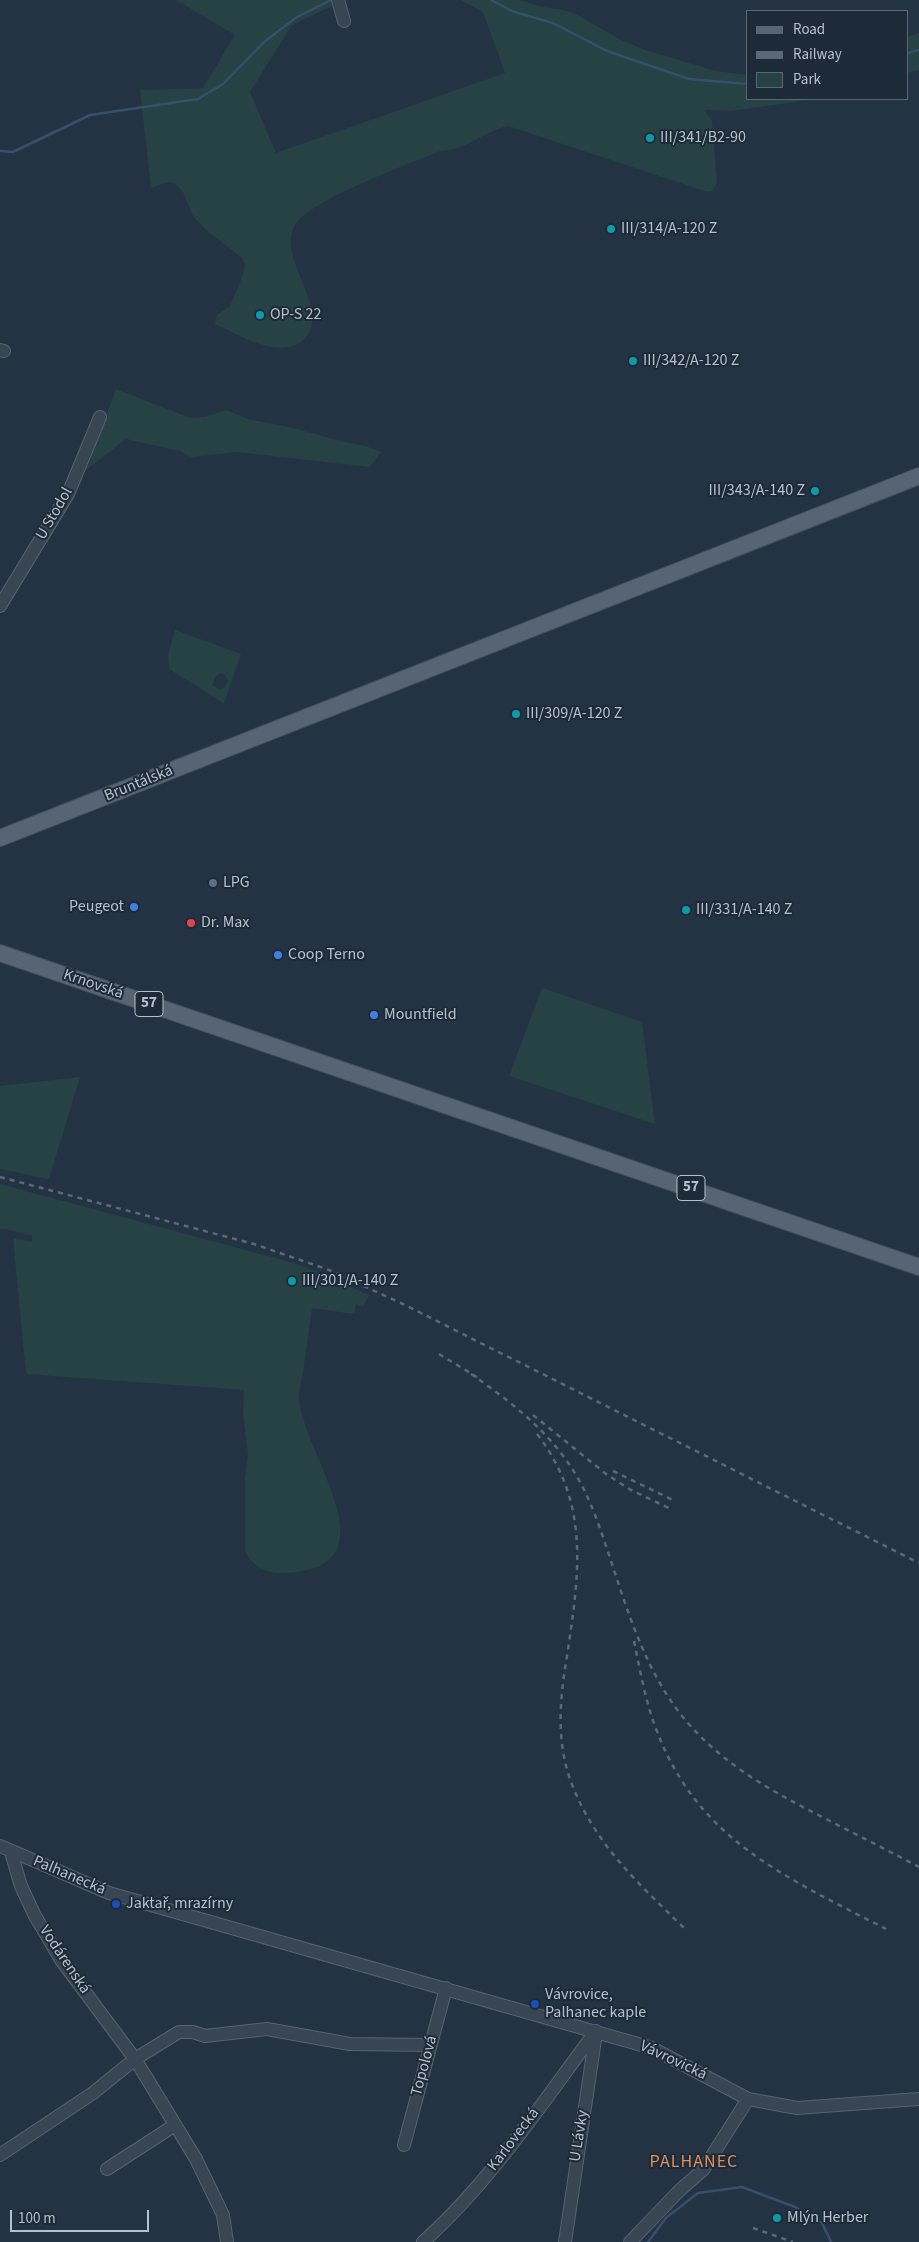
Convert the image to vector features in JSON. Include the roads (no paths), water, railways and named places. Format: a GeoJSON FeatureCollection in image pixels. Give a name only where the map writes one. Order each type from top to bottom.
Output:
{"type":"FeatureCollection","features":[{"type":"Feature","properties":{"kind":"main road","name":"Bruntálská"},"geometry":{"type":"LineString","coordinates":[[0,838],[919,476]]}},
{"type":"Feature","properties":{"kind":"main road","name":"Krnovská"},"geometry":{"type":"LineString","coordinates":[[0,953],[919,1267]]}},
{"type":"Feature","properties":{"kind":"street"},"geometry":{"type":"LineString","coordinates":[[338,0],[344,21]]}},
{"type":"Feature","properties":{"kind":"street","name":"U Stodol"},"geometry":{"type":"LineString","coordinates":[[0,606],[68,494],[100,417]]}},
{"type":"Feature","properties":{"kind":"street","name":"Palhanecká"},"geometry":{"type":"LineString","coordinates":[[5,1849],[109,1893],[285,1942]]}},
{"type":"Feature","properties":{"kind":"street","name":"Vodárenská"},"geometry":{"type":"LineString","coordinates":[[5,1849],[34,1914],[61,1960],[135,2059],[196,2158],[223,2215],[227,2242]]}},
{"type":"Feature","properties":{"kind":"street","name":"Vávrovická"},"geometry":{"type":"LineString","coordinates":[[285,1942],[652,2048],[748,2098],[797,2108],[919,2099]]}},
{"type":"Feature","properties":{"kind":"street","name":"Topolová"},"geometry":{"type":"LineString","coordinates":[[404,2144],[446,1988]]}},
{"type":"Feature","properties":{"kind":"street"},"geometry":{"type":"LineString","coordinates":[[0,2155],[93,2093],[135,2059],[179,2032],[192,2032],[205,2036],[268,2029],[350,2044],[430,2044]]}},
{"type":"Feature","properties":{"kind":"street","name":"Karlovecká"},"geometry":{"type":"LineString","coordinates":[[423,2242],[452,2216],[486,2177],[596,2031]]}},
{"type":"Feature","properties":{"kind":"street","name":"U Lávky"},"geometry":{"type":"LineString","coordinates":[[565,2242],[596,2031]]}},
{"type":"Feature","properties":{"kind":"street"},"geometry":{"type":"LineString","coordinates":[[630,2242],[680,2190],[703,2170],[748,2098]]}},
{"type":"Feature","properties":{"kind":"street"},"geometry":{"type":"LineString","coordinates":[[107,2169],[175,2124]]}},
{"type":"Feature","properties":{"kind":"waterway"},"geometry":{"type":"LineString","coordinates":[[0,151],[13,152],[90,115],[198,99],[223,84],[264,42],[297,17],[331,0]]}},
{"type":"Feature","properties":{"kind":"waterway"},"geometry":{"type":"LineString","coordinates":[[491,0],[512,11],[553,23],[607,51],[689,79],[746,84]]}},
{"type":"Feature","properties":{"kind":"waterway"},"geometry":{"type":"LineString","coordinates":[[909,53],[919,50]]}},
{"type":"Feature","properties":{"kind":"waterway"},"geometry":{"type":"LineString","coordinates":[[648,2242],[666,2218],[698,2193],[742,2187],[795,2207],[822,2223],[831,2242]]}},
{"type":"Feature","properties":{"kind":"railway"},"geometry":{"type":"LineString","coordinates":[[0,1177],[254,1244],[329,1270],[405,1305],[919,1563]]}},
{"type":"Feature","properties":{"kind":"railway"},"geometry":{"type":"LineString","coordinates":[[439,1354],[477,1377]]}},
{"type":"Feature","properties":{"kind":"railway"},"geometry":{"type":"LineString","coordinates":[[471,1374],[532,1422],[546,1435],[570,1465],[592,1507],[630,1616],[647,1658],[669,1698],[682,1716],[714,1749],[749,1776],[808,1810],[919,1867]]}},
{"type":"Feature","properties":{"kind":"railway"},"geometry":{"type":"LineString","coordinates":[[533,1415],[606,1474],[631,1490],[671,1509]]}},
{"type":"Feature","properties":{"kind":"railway"},"geometry":{"type":"LineString","coordinates":[[537,1434],[554,1460],[566,1487],[577,1541],[575,1597],[561,1702],[561,1733],[570,1779],[591,1823],[618,1861],[684,1928]]}},
{"type":"Feature","properties":{"kind":"railway"},"geometry":{"type":"LineString","coordinates":[[613,1471],[675,1501]]}},
{"type":"Feature","properties":{"kind":"railway"},"geometry":{"type":"LineString","coordinates":[[634,1641],[651,1716],[673,1765],[694,1798],[720,1827],[748,1851],[813,1891],[886,1929]]}},
{"type":"Feature","properties":{"kind":"railway"},"geometry":{"type":"LineString","coordinates":[[753,2228],[793,2242]]}},
{"type":"Feature","properties":{"kind":"place","name":"III/341/B2-90"},"geometry":{"type":"Point","coordinates":[650,138]}},
{"type":"Feature","properties":{"kind":"place","name":"III/314/A-120 Z"},"geometry":{"type":"Point","coordinates":[611,229]}},
{"type":"Feature","properties":{"kind":"place","name":"OP-S 22"},"geometry":{"type":"Point","coordinates":[260,315]}},
{"type":"Feature","properties":{"kind":"place","name":"III/342/A-120 Z"},"geometry":{"type":"Point","coordinates":[633,361]}},
{"type":"Feature","properties":{"kind":"place","name":"III/343/A-140 Z"},"geometry":{"type":"Point","coordinates":[815,491]}},
{"type":"Feature","properties":{"kind":"place","name":"III/309/A-120 Z"},"geometry":{"type":"Point","coordinates":[516,714]}},
{"type":"Feature","properties":{"kind":"place","name":"LPG"},"geometry":{"type":"Point","coordinates":[213,883]}},
{"type":"Feature","properties":{"kind":"place","name":"Peugeot"},"geometry":{"type":"Point","coordinates":[134,907]}},
{"type":"Feature","properties":{"kind":"place","name":"III/331/A-140 Z"},"geometry":{"type":"Point","coordinates":[686,910]}},
{"type":"Feature","properties":{"kind":"place","name":"Dr. Max"},"geometry":{"type":"Point","coordinates":[191,923]}},
{"type":"Feature","properties":{"kind":"place","name":"Coop Terno"},"geometry":{"type":"Point","coordinates":[278,955]}},
{"type":"Feature","properties":{"kind":"place","name":"Mountfield"},"geometry":{"type":"Point","coordinates":[374,1015]}},
{"type":"Feature","properties":{"kind":"place","name":"III/301/A-140 Z"},"geometry":{"type":"Point","coordinates":[292,1281]}},
{"type":"Feature","properties":{"kind":"place","name":"Jaktař, mrazírny"},"geometry":{"type":"Point","coordinates":[116,1904]}},
{"type":"Feature","properties":{"kind":"place","name":"Vávrovice, Palhanec kaple"},"geometry":{"type":"Point","coordinates":[535,2004]}},
{"type":"Feature","properties":{"kind":"place","name":"Mlýn Herber"},"geometry":{"type":"Point","coordinates":[777,2218]}},
{"type":"Feature","properties":{"kind":"district","name":"PALHANEC"},"geometry":{"type":"Point","coordinates":[694,2163]}}]}
